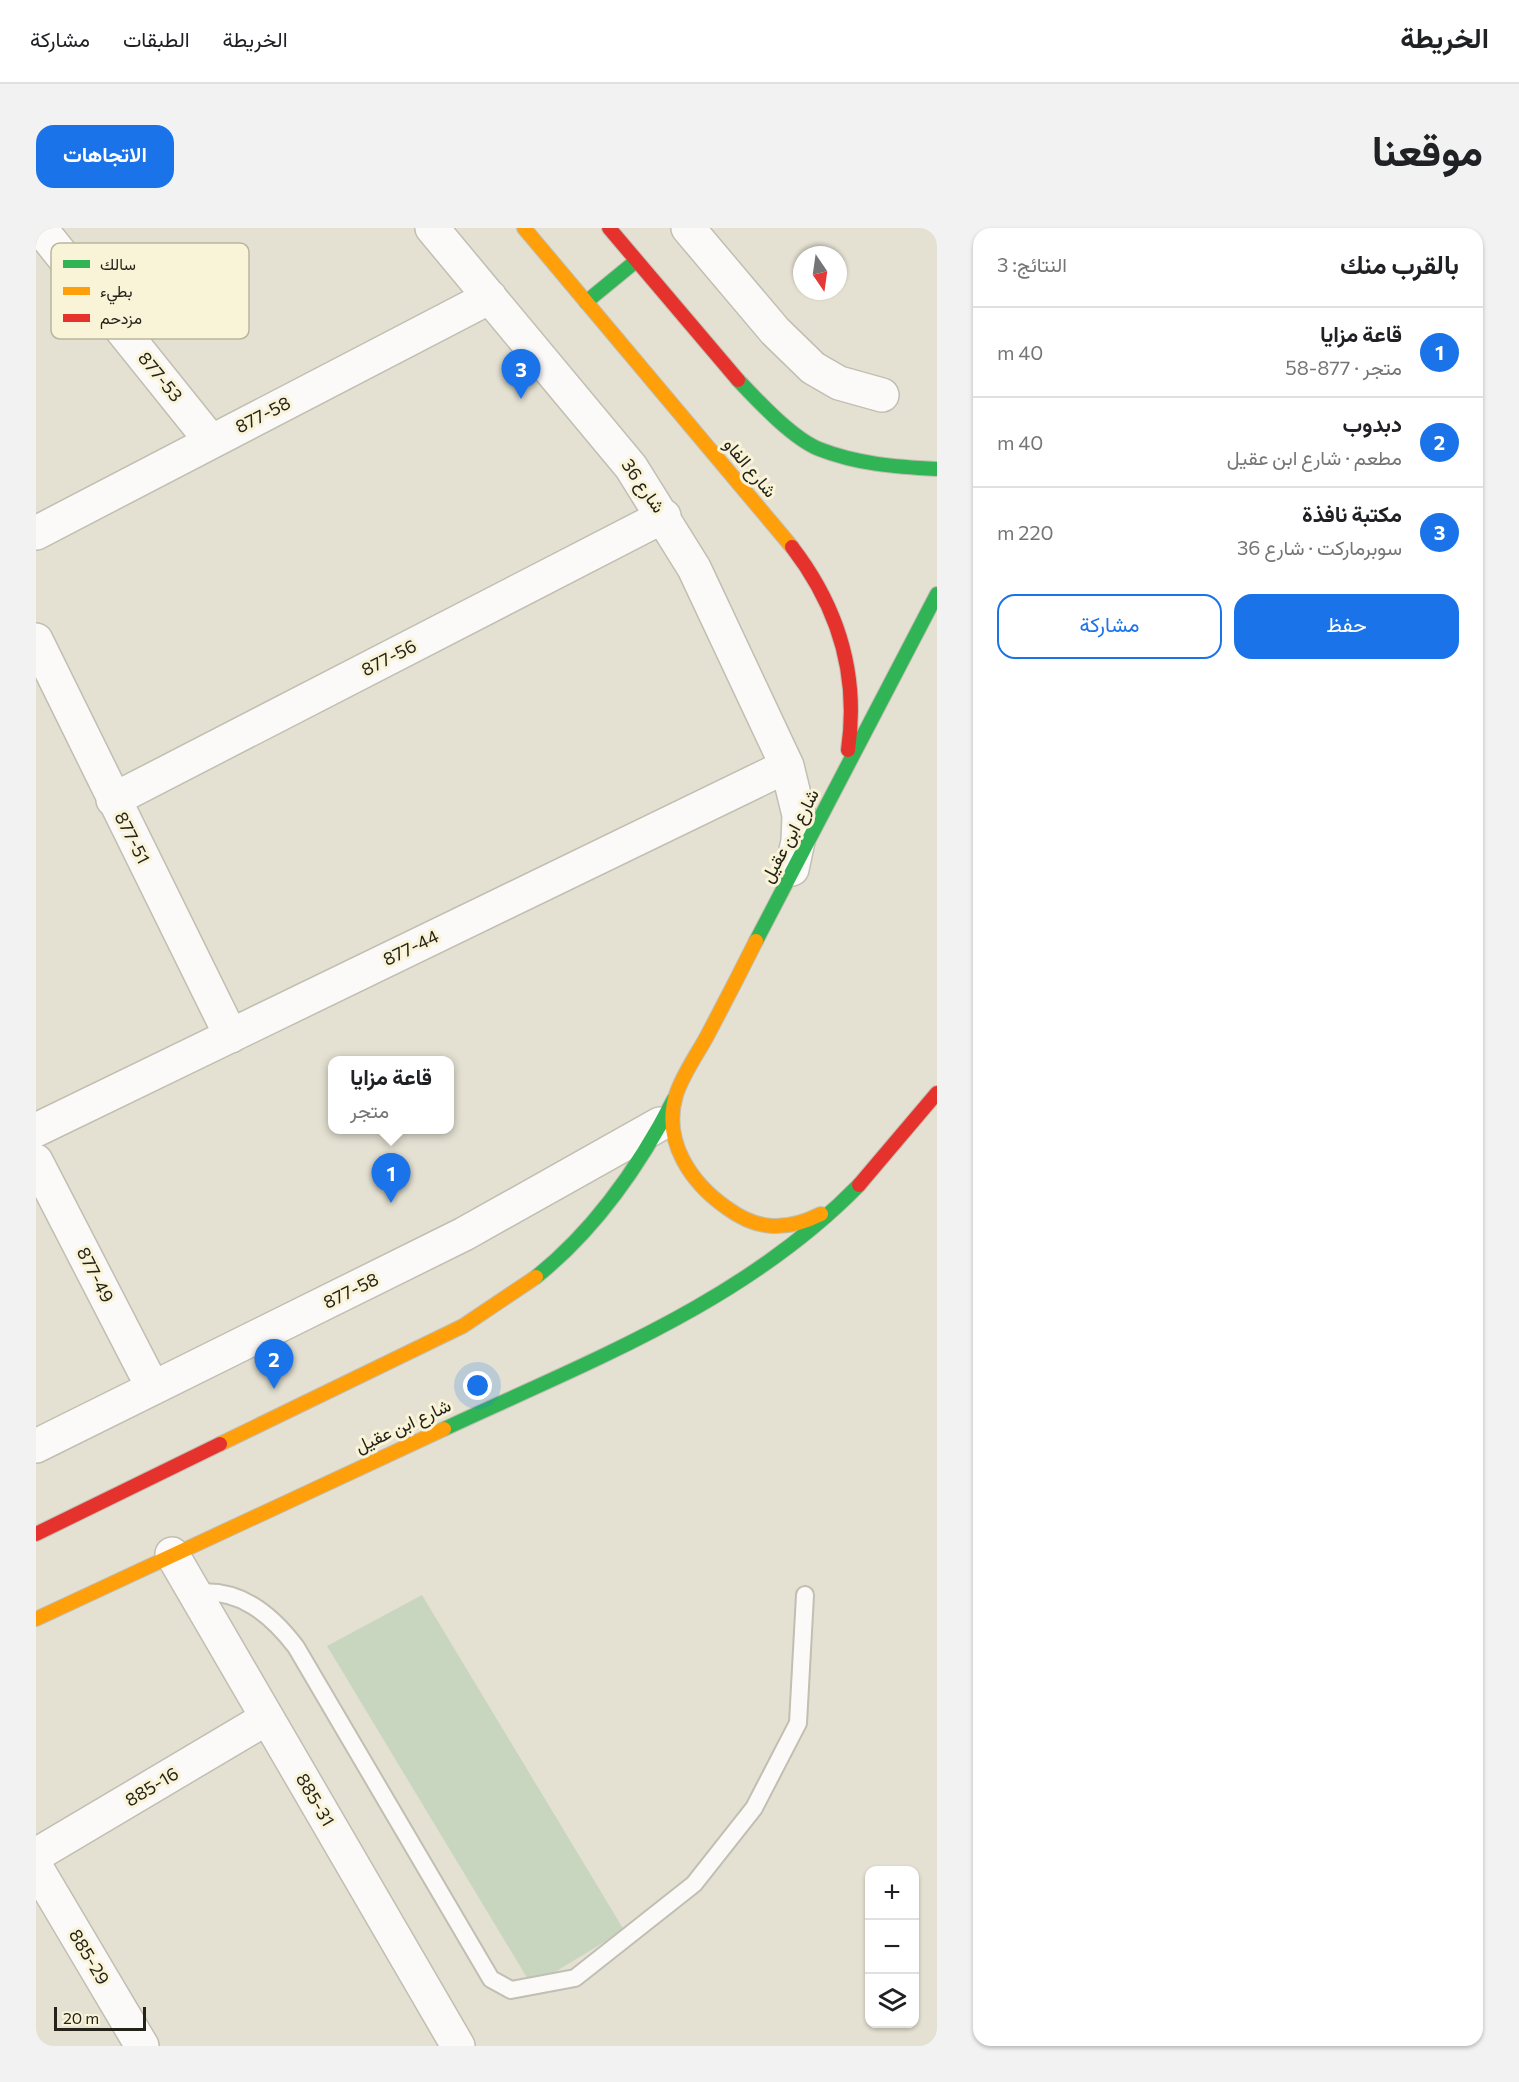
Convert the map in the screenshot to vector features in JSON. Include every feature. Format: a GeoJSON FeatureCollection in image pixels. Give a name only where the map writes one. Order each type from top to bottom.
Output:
{"type":"FeatureCollection","features":[{"type":"Feature","properties":{"kind":"main road","name":"شارع الفاو"},"geometry":{"type":"LineString","coordinates":[[524,228],[794,550],[829,607],[847,651],[852,686],[853,726],[842,776]]}},
{"type":"Feature","properties":{"kind":"main road"},"geometry":{"type":"LineString","coordinates":[[609,228],[733,374],[770,413],[817,448],[880,466],[937,469]]}},
{"type":"Feature","properties":{"kind":"main road"},"geometry":{"type":"LineString","coordinates":[[586,302],[636,261]]}},
{"type":"Feature","properties":{"kind":"main road","name":"شارع ابن عقيل"},"geometry":{"type":"LineString","coordinates":[[36,1534],[463,1326],[526,1285],[581,1236],[628,1178],[660,1124],[937,594]]}},
{"type":"Feature","properties":{"kind":"main road","name":"شارع ابن عقيل"},"geometry":{"type":"LineString","coordinates":[[36,1619],[675,1321],[727,1292],[772,1262],[817,1226],[861,1185],[937,1093]]}},
{"type":"Feature","properties":{"kind":"main road","name":"شارع ابن عقيل"},"geometry":{"type":"LineString","coordinates":[[676,1095],[673,1119],[675,1141],[686,1164],[700,1185],[718,1203],[740,1216],[764,1226],[789,1228],[814,1219],[861,1185]]}},
{"type":"Feature","properties":{"kind":"main road"},"geometry":{"type":"LineString","coordinates":[[925,1110],[937,1100]]}},
{"type":"Feature","properties":{"kind":"street","name":"877-53"},"geometry":{"type":"LineString","coordinates":[[40,228],[52,243]]}},
{"type":"Feature","properties":{"kind":"street","name":"شارع 36"},"geometry":{"type":"LineString","coordinates":[[432,228],[631,467],[664,516],[694,568],[789,775],[799,824],[792,870]]}},
{"type":"Feature","properties":{"kind":"street"},"geometry":{"type":"LineString","coordinates":[[688,228],[775,331],[813,368],[839,383],[882,395]]}},
{"type":"Feature","properties":{"kind":"street","name":"877-58"},"geometry":{"type":"LineString","coordinates":[[36,533],[490,297]]}},
{"type":"Feature","properties":{"kind":"street","name":"877-53"},"geometry":{"type":"LineString","coordinates":[[129,339],[211,441]]}},
{"type":"Feature","properties":{"kind":"street","name":"877-56"},"geometry":{"type":"LineString","coordinates":[[113,800],[664,516]]}},
{"type":"Feature","properties":{"kind":"street","name":"877-51"},"geometry":{"type":"LineString","coordinates":[[36,640],[231,1036]]}},
{"type":"Feature","properties":{"kind":"street"},"geometry":{"type":"LineString","coordinates":[[789,775],[803,796],[811,797],[829,791],[842,776]]}},
{"type":"Feature","properties":{"kind":"street","name":"877-44"},"geometry":{"type":"LineString","coordinates":[[36,1130],[231,1036],[789,775]]}},
{"type":"Feature","properties":{"kind":"street","name":"877-58"},"geometry":{"type":"LineString","coordinates":[[36,1446],[464,1234],[660,1124]]}},
{"type":"Feature","properties":{"kind":"street","name":"877-49"},"geometry":{"type":"LineString","coordinates":[[36,1161],[153,1388]]}},
{"type":"Feature","properties":{"kind":"street","name":"885-31"},"geometry":{"type":"LineString","coordinates":[[172,1554],[458,2046]]}},
{"type":"Feature","properties":{"kind":"street","name":"885-16"},"geometry":{"type":"LineString","coordinates":[[36,1855],[267,1718]]}},
{"type":"Feature","properties":{"kind":"street","name":"885-29"},"geometry":{"type":"LineString","coordinates":[[36,1868],[142,2046]]}},
{"type":"Feature","properties":{"kind":"lane"},"geometry":{"type":"LineString","coordinates":[[195,1593],[216,1591],[240,1598],[284,1631],[302,1657],[491,1979],[511,1990],[575,1978],[694,1884],[754,1808],[798,1723],[805,1595]]}},
{"type":"Feature","properties":{"kind":"green space"},"geometry":{"type":"Polygon","coordinates":[[[422,1595],[624,1930],[532,1986],[327,1646],[422,1595]]]}},
{"type":"Feature","properties":{"kind":"traffic: fast"},"geometry":{"type":"LineString","coordinates":[[586,302],[636,261]]}},
{"type":"Feature","properties":{"kind":"traffic: fast"},"geometry":{"type":"LineString","coordinates":[[738,380],[787,428],[819,449],[862,461],[937,469]]}},
{"type":"Feature","properties":{"kind":"traffic: fast"},"geometry":{"type":"LineString","coordinates":[[756,941],[937,594]]}},
{"type":"Feature","properties":{"kind":"traffic: fast"},"geometry":{"type":"LineString","coordinates":[[536,1277],[597,1218],[631,1173],[674,1099]]}},
{"type":"Feature","properties":{"kind":"traffic: fast"},"geometry":{"type":"LineString","coordinates":[[444,1429],[609,1353],[716,1296],[767,1263],[814,1226],[859,1185]]}},
{"type":"Feature","properties":{"kind":"traffic: slow"},"geometry":{"type":"LineString","coordinates":[[524,228],[792,547]]}},
{"type":"Feature","properties":{"kind":"traffic: slow"},"geometry":{"type":"LineString","coordinates":[[756,941],[685,1073],[676,1095],[673,1112],[676,1144],[691,1173],[702,1186],[739,1216],[761,1224],[784,1226],[821,1214]]}},
{"type":"Feature","properties":{"kind":"traffic: slow"},"geometry":{"type":"LineString","coordinates":[[220,1444],[463,1326],[536,1277]]}},
{"type":"Feature","properties":{"kind":"traffic: slow"},"geometry":{"type":"LineString","coordinates":[[36,1619],[444,1429]]}},
{"type":"Feature","properties":{"kind":"traffic: jam"},"geometry":{"type":"LineString","coordinates":[[609,228],[738,380]]}},
{"type":"Feature","properties":{"kind":"traffic: jam"},"geometry":{"type":"LineString","coordinates":[[792,547],[822,593],[841,643],[850,695],[851,722],[848,750]]}},
{"type":"Feature","properties":{"kind":"traffic: jam"},"geometry":{"type":"LineString","coordinates":[[859,1185],[937,1093]]}},
{"type":"Feature","properties":{"kind":"traffic: jam"},"geometry":{"type":"LineString","coordinates":[[36,1534],[220,1444]]}},
{"type":"Feature","properties":{"kind":"place","name":"مكتبة نافذة"},"geometry":{"type":"Point","coordinates":[521,399]}},
{"type":"Feature","properties":{"kind":"place","name":"قاعة مزايا"},"geometry":{"type":"Point","coordinates":[391,1203]}},
{"type":"Feature","properties":{"kind":"place","name":"دبدوب"},"geometry":{"type":"Point","coordinates":[274,1389]}}]}
